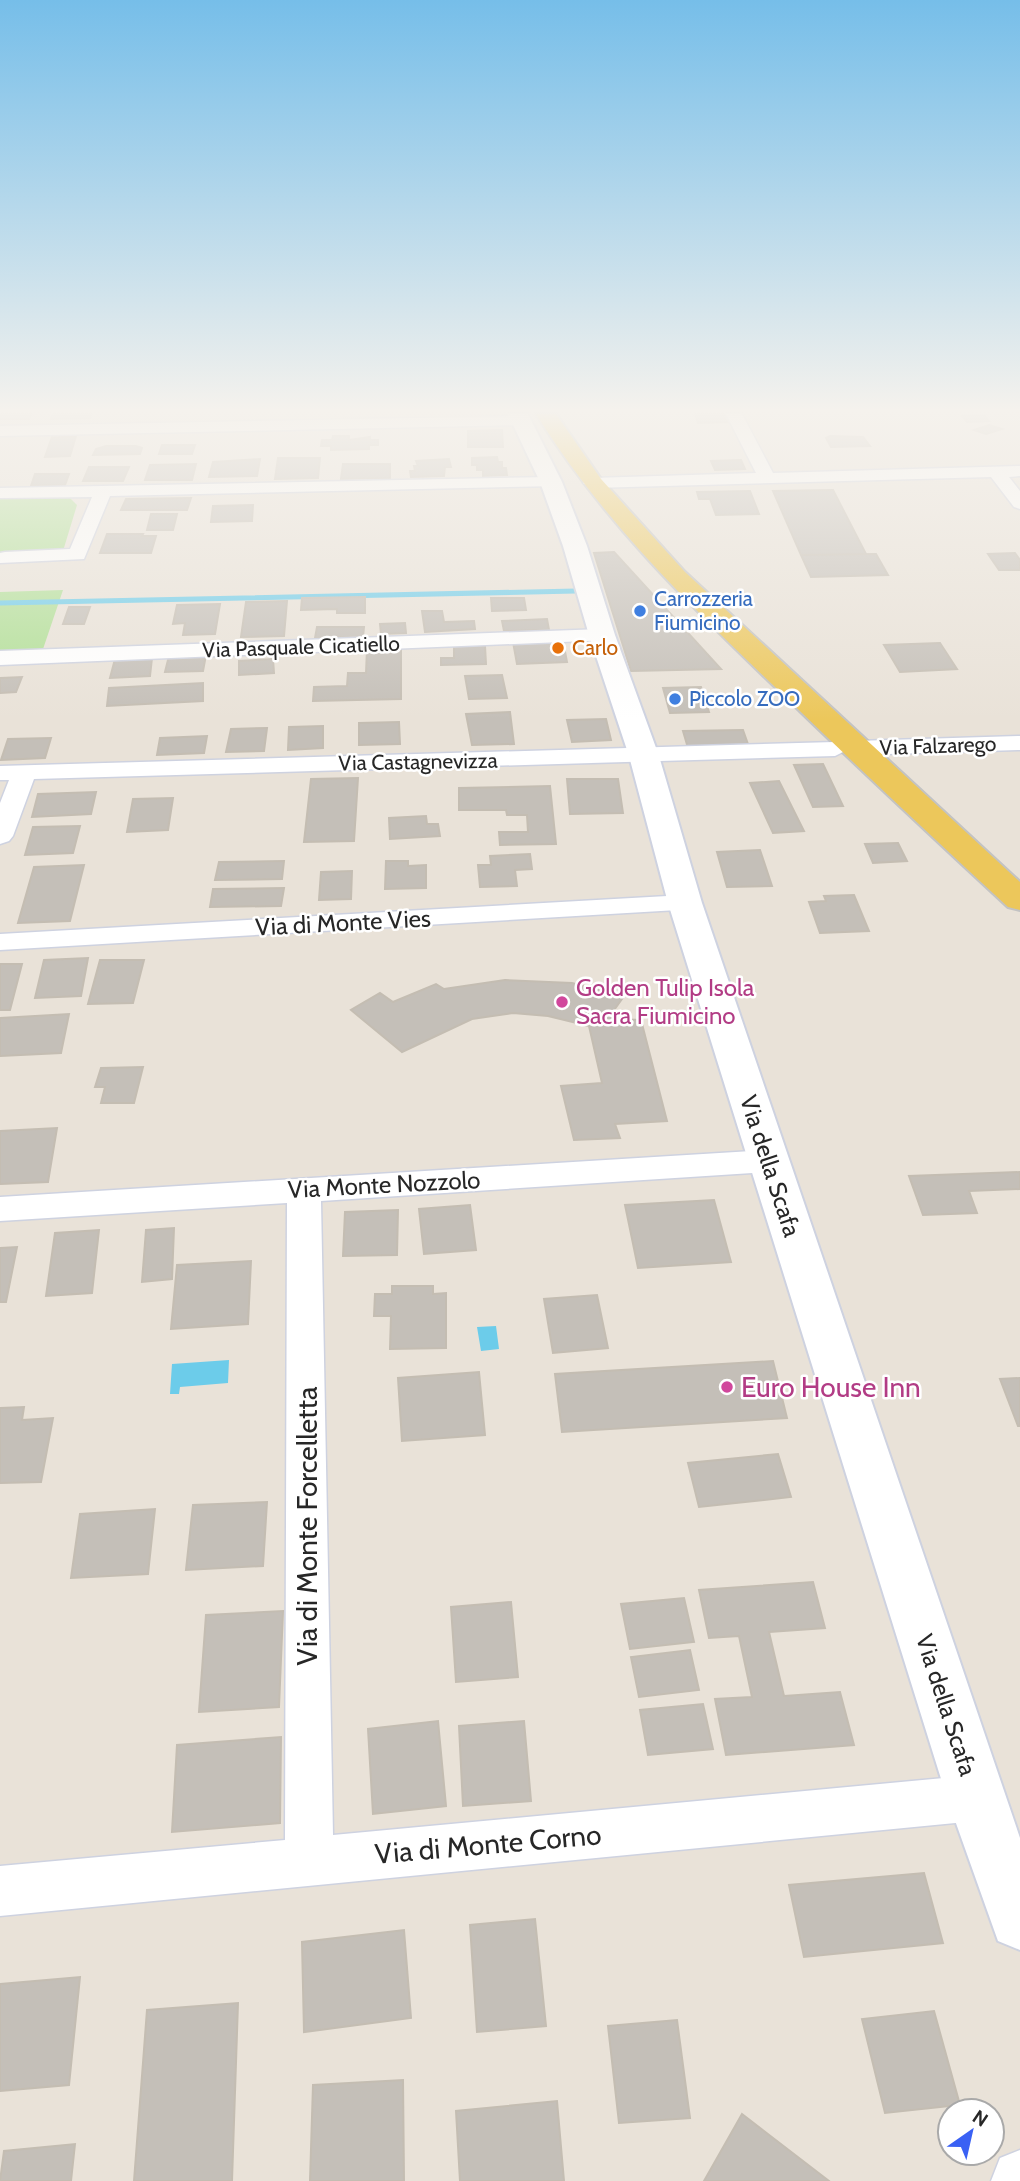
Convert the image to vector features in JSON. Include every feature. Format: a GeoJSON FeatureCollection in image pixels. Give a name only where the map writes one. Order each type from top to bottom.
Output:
{"type":"FeatureCollection","features":[{"type":"Feature","properties":{"kind":"main road"},"geometry":{"type":"LineString","coordinates":[[620,516],[845,749],[1020,900]]}},
{"type":"Feature","properties":{"kind":"street"},"geometry":{"type":"LineString","coordinates":[[5,558],[77,555],[93,516]]}},
{"type":"Feature","properties":{"kind":"street","name":"Via della Scafa"},"geometry":{"type":"LineString","coordinates":[[564,516],[644,756],[685,903],[768,1161],[976,1798],[1020,1919]]}},
{"type":"Feature","properties":{"kind":"street","name":"Via Pasquale Cicatiello"},"geometry":{"type":"LineString","coordinates":[[0,659],[602,635]]}},
{"type":"Feature","properties":{"kind":"street","name":"Via Falzarego"},"geometry":{"type":"LineString","coordinates":[[845,749],[1020,743]]}},
{"type":"Feature","properties":{"kind":"street","name":"Via Castagnevizza"},"geometry":{"type":"LineString","coordinates":[[12,773],[845,749]]}},
{"type":"Feature","properties":{"kind":"street"},"geometry":{"type":"LineString","coordinates":[[0,836],[12,773]]}},
{"type":"Feature","properties":{"kind":"street","name":"Via di Monte Vies"},"geometry":{"type":"LineString","coordinates":[[0,942],[685,903]]}},
{"type":"Feature","properties":{"kind":"street","name":"Via Monte Nozzolo"},"geometry":{"type":"LineString","coordinates":[[0,1209],[768,1161]]}},
{"type":"Feature","properties":{"kind":"street","name":"Via di Monte Forcelletta"},"geometry":{"type":"LineString","coordinates":[[304,1190],[309,1861]]}},
{"type":"Feature","properties":{"kind":"street","name":"Via di Monte Corno"},"geometry":{"type":"LineString","coordinates":[[0,1891],[976,1798]]}},
{"type":"Feature","properties":{"kind":"green space"},"geometry":{"type":"Polygon","coordinates":[[[0,516],[74,516],[63,551],[0,553],[0,516]]]}},
{"type":"Feature","properties":{"kind":"green space"},"geometry":{"type":"Polygon","coordinates":[[[63,590],[42,652],[0,653],[0,592],[63,590]]]}},
{"type":"Feature","properties":{"kind":"water"},"geometry":{"type":"Polygon","coordinates":[[[496,1326],[499,1349],[481,1351],[477,1327],[496,1326]]]}},
{"type":"Feature","properties":{"kind":"water"},"geometry":{"type":"Polygon","coordinates":[[[229,1360],[228,1383],[180,1387],[179,1394],[170,1394],[172,1364],[229,1360]]]}},
{"type":"Feature","properties":{"kind":"building"},"geometry":{"type":"Polygon","coordinates":[[[151,516],[177,516],[173,530],[147,530],[151,516]]]}},
{"type":"Feature","properties":{"kind":"building"},"geometry":{"type":"Polygon","coordinates":[[[212,516],[252,516],[252,521],[211,522],[212,516]]]}},
{"type":"Feature","properties":{"kind":"building"},"geometry":{"type":"Polygon","coordinates":[[[784,516],[846,516],[866,554],[801,555],[784,516]]]}},
{"type":"Feature","properties":{"kind":"building"},"geometry":{"type":"Polygon","coordinates":[[[107,534],[156,536],[151,553],[100,553],[107,534]]]}},
{"type":"Feature","properties":{"kind":"building","name":"Carrozzeria Fiumicino"},"geometry":{"type":"Polygon","coordinates":[[[614,552],[721,669],[631,671],[594,553],[614,552]]]}},
{"type":"Feature","properties":{"kind":"building"},"geometry":{"type":"Polygon","coordinates":[[[1015,553],[1020,560],[1020,570],[999,570],[988,554],[1015,553]]]}},
{"type":"Feature","properties":{"kind":"building"},"geometry":{"type":"Polygon","coordinates":[[[876,554],[888,575],[811,577],[801,555],[876,554]]]}},
{"type":"Feature","properties":{"kind":"building"},"geometry":{"type":"Polygon","coordinates":[[[365,597],[365,613],[337,613],[337,609],[301,610],[302,598],[365,597]]]}},
{"type":"Feature","properties":{"kind":"building"},"geometry":{"type":"Polygon","coordinates":[[[491,598],[524,598],[526,610],[492,611],[491,598]]]}},
{"type":"Feature","properties":{"kind":"building"},"geometry":{"type":"Polygon","coordinates":[[[287,601],[284,636],[241,637],[246,602],[287,601]]]}},
{"type":"Feature","properties":{"kind":"building"},"geometry":{"type":"Polygon","coordinates":[[[220,604],[215,634],[183,635],[185,623],[173,624],[177,605],[220,604]]]}},
{"type":"Feature","properties":{"kind":"building"},"geometry":{"type":"Polygon","coordinates":[[[69,607],[90,607],[84,624],[63,624],[69,607]]]}},
{"type":"Feature","properties":{"kind":"building"},"geometry":{"type":"Polygon","coordinates":[[[422,611],[442,611],[444,622],[474,621],[475,629],[425,632],[422,611]]]}},
{"type":"Feature","properties":{"kind":"building"},"geometry":{"type":"Polygon","coordinates":[[[547,619],[549,630],[504,631],[502,621],[547,619]]]}},
{"type":"Feature","properties":{"kind":"building"},"geometry":{"type":"Polygon","coordinates":[[[405,623],[406,633],[381,634],[380,624],[405,623]]]}},
{"type":"Feature","properties":{"kind":"building"},"geometry":{"type":"Polygon","coordinates":[[[317,627],[364,627],[363,637],[315,638],[317,627]]]}},
{"type":"Feature","properties":{"kind":"building"},"geometry":{"type":"Polygon","coordinates":[[[563,641],[567,662],[517,664],[513,642],[563,641]]]}},
{"type":"Feature","properties":{"kind":"building"},"geometry":{"type":"Polygon","coordinates":[[[940,643],[957,669],[900,672],[884,645],[940,643]]]}},
{"type":"Feature","properties":{"kind":"building"},"geometry":{"type":"Polygon","coordinates":[[[454,646],[485,646],[486,664],[441,665],[441,658],[454,658],[454,646]]]}},
{"type":"Feature","properties":{"kind":"building"},"geometry":{"type":"Polygon","coordinates":[[[401,648],[401,699],[313,701],[314,687],[347,686],[348,673],[366,673],[367,649],[401,648]]]}},
{"type":"Feature","properties":{"kind":"building"},"geometry":{"type":"Polygon","coordinates":[[[206,655],[203,671],[165,672],[169,656],[206,655]]]}},
{"type":"Feature","properties":{"kind":"building"},"geometry":{"type":"Polygon","coordinates":[[[152,658],[150,676],[110,678],[115,659],[152,658]]]}},
{"type":"Feature","properties":{"kind":"building"},"geometry":{"type":"Polygon","coordinates":[[[273,659],[274,673],[239,675],[239,661],[273,659]]]}},
{"type":"Feature","properties":{"kind":"building"},"geometry":{"type":"Polygon","coordinates":[[[502,675],[507,698],[469,699],[465,676],[502,675]]]}},
{"type":"Feature","properties":{"kind":"building"},"geometry":{"type":"Polygon","coordinates":[[[22,677],[16,692],[0,693],[0,678],[22,677]]]}},
{"type":"Feature","properties":{"kind":"building"},"geometry":{"type":"Polygon","coordinates":[[[203,683],[203,701],[107,706],[109,688],[203,683]]]}},
{"type":"Feature","properties":{"kind":"building"},"geometry":{"type":"Polygon","coordinates":[[[701,687],[709,712],[670,713],[663,688],[701,687]]]}},
{"type":"Feature","properties":{"kind":"building"},"geometry":{"type":"Polygon","coordinates":[[[510,712],[514,744],[472,745],[466,714],[510,712]]]}},
{"type":"Feature","properties":{"kind":"building"},"geometry":{"type":"Polygon","coordinates":[[[606,719],[611,740],[572,742],[567,720],[606,719]]]}},
{"type":"Feature","properties":{"kind":"building"},"geometry":{"type":"Polygon","coordinates":[[[399,722],[400,744],[359,745],[359,723],[399,722]]]}},
{"type":"Feature","properties":{"kind":"building"},"geometry":{"type":"Polygon","coordinates":[[[323,726],[323,748],[288,750],[289,727],[323,726]]]}},
{"type":"Feature","properties":{"kind":"building"},"geometry":{"type":"Polygon","coordinates":[[[267,728],[264,751],[226,752],[231,729],[267,728]]]}},
{"type":"Feature","properties":{"kind":"building"},"geometry":{"type":"Polygon","coordinates":[[[743,730],[749,747],[688,748],[683,731],[743,730]]]}},
{"type":"Feature","properties":{"kind":"building"},"geometry":{"type":"Polygon","coordinates":[[[207,736],[204,753],[157,755],[160,738],[207,736]]]}},
{"type":"Feature","properties":{"kind":"building"},"geometry":{"type":"Polygon","coordinates":[[[51,738],[45,758],[1,760],[8,739],[51,738]]]}},
{"type":"Feature","properties":{"kind":"building"},"geometry":{"type":"Polygon","coordinates":[[[823,764],[843,806],[813,807],[794,765],[823,764]]]}},
{"type":"Feature","properties":{"kind":"building"},"geometry":{"type":"Polygon","coordinates":[[[358,778],[354,841],[304,842],[311,779],[358,778]]]}},
{"type":"Feature","properties":{"kind":"building"},"geometry":{"type":"Polygon","coordinates":[[[567,779],[618,779],[623,813],[570,814],[567,779]]]}},
{"type":"Feature","properties":{"kind":"building"},"geometry":{"type":"Polygon","coordinates":[[[779,781],[804,831],[773,833],[750,783],[779,781]]]}},
{"type":"Feature","properties":{"kind":"building"},"geometry":{"type":"Polygon","coordinates":[[[550,786],[556,844],[500,845],[499,832],[528,832],[527,815],[507,815],[506,810],[459,810],[459,788],[550,786]]]}},
{"type":"Feature","properties":{"kind":"building"},"geometry":{"type":"Polygon","coordinates":[[[96,792],[91,814],[32,817],[38,794],[96,792]]]}},
{"type":"Feature","properties":{"kind":"building"},"geometry":{"type":"Polygon","coordinates":[[[173,798],[168,830],[127,832],[133,799],[173,798]]]}},
{"type":"Feature","properties":{"kind":"building"},"geometry":{"type":"Polygon","coordinates":[[[426,816],[427,824],[438,824],[440,836],[390,839],[389,818],[426,816]]]}},
{"type":"Feature","properties":{"kind":"building"},"geometry":{"type":"Polygon","coordinates":[[[80,826],[73,853],[25,855],[33,827],[80,826]]]}},
{"type":"Feature","properties":{"kind":"building"},"geometry":{"type":"Polygon","coordinates":[[[898,843],[907,861],[873,863],[865,844],[898,843]]]}},
{"type":"Feature","properties":{"kind":"building"},"geometry":{"type":"Polygon","coordinates":[[[760,850],[772,886],[727,887],[717,852],[760,850]]]}},
{"type":"Feature","properties":{"kind":"building"},"geometry":{"type":"Polygon","coordinates":[[[530,854],[532,869],[515,870],[517,886],[480,887],[478,865],[491,865],[490,856],[530,854]]]}},
{"type":"Feature","properties":{"kind":"building"},"geometry":{"type":"Polygon","coordinates":[[[284,861],[282,879],[215,880],[219,862],[284,861]]]}},
{"type":"Feature","properties":{"kind":"building"},"geometry":{"type":"Polygon","coordinates":[[[386,861],[408,861],[408,866],[426,865],[426,888],[385,889],[386,861]]]}},
{"type":"Feature","properties":{"kind":"building"},"geometry":{"type":"Polygon","coordinates":[[[84,865],[70,921],[18,923],[34,867],[84,865]]]}},
{"type":"Feature","properties":{"kind":"building"},"geometry":{"type":"Polygon","coordinates":[[[352,871],[351,899],[319,900],[321,872],[352,871]]]}},
{"type":"Feature","properties":{"kind":"building"},"geometry":{"type":"Polygon","coordinates":[[[284,888],[281,906],[210,907],[213,889],[284,888]]]}},
{"type":"Feature","properties":{"kind":"building"},"geometry":{"type":"Polygon","coordinates":[[[854,895],[869,931],[820,933],[809,902],[826,901],[824,896],[854,895]]]}},
{"type":"Feature","properties":{"kind":"building"},"geometry":{"type":"Polygon","coordinates":[[[88,958],[81,996],[35,998],[44,960],[88,958]]]}},
{"type":"Feature","properties":{"kind":"building"},"geometry":{"type":"Polygon","coordinates":[[[100,960],[144,960],[133,1003],[88,1004],[100,960]]]}},
{"type":"Feature","properties":{"kind":"building"},"geometry":{"type":"Polygon","coordinates":[[[0,964],[22,964],[10,1010],[0,1010],[0,964]]]}},
{"type":"Feature","properties":{"kind":"building"},"geometry":{"type":"Polygon","coordinates":[[[505,980],[572,983],[624,996],[612,1013],[613,1019],[641,1020],[667,1121],[615,1124],[620,1138],[574,1140],[561,1086],[602,1083],[589,1026],[548,1016],[513,1013],[472,1019],[402,1052],[351,1010],[380,993],[393,1002],[436,984],[444,989],[505,980]]]}},
{"type":"Feature","properties":{"kind":"building"},"geometry":{"type":"Polygon","coordinates":[[[69,1014],[61,1053],[0,1056],[0,1018],[69,1014]]]}},
{"type":"Feature","properties":{"kind":"building"},"geometry":{"type":"Polygon","coordinates":[[[143,1067],[134,1103],[101,1103],[105,1087],[95,1087],[101,1068],[143,1067]]]}},
{"type":"Feature","properties":{"kind":"building"},"geometry":{"type":"Polygon","coordinates":[[[57,1128],[48,1182],[0,1184],[0,1131],[57,1128]]]}},
{"type":"Feature","properties":{"kind":"building"},"geometry":{"type":"Polygon","coordinates":[[[1020,1172],[1020,1189],[969,1191],[977,1213],[923,1215],[909,1176],[1020,1172]]]}},
{"type":"Feature","properties":{"kind":"building"},"geometry":{"type":"Polygon","coordinates":[[[714,1200],[731,1262],[638,1268],[625,1205],[714,1200]]]}},
{"type":"Feature","properties":{"kind":"building"},"geometry":{"type":"Polygon","coordinates":[[[470,1205],[476,1250],[424,1254],[419,1209],[470,1205]]]}},
{"type":"Feature","properties":{"kind":"building"},"geometry":{"type":"Polygon","coordinates":[[[398,1210],[397,1255],[343,1256],[345,1212],[398,1210]]]}},
{"type":"Feature","properties":{"kind":"building"},"geometry":{"type":"Polygon","coordinates":[[[174,1228],[172,1279],[142,1282],[146,1230],[174,1228]]]}},
{"type":"Feature","properties":{"kind":"building"},"geometry":{"type":"Polygon","coordinates":[[[99,1230],[92,1293],[46,1296],[55,1233],[99,1230]]]}},
{"type":"Feature","properties":{"kind":"building"},"geometry":{"type":"Polygon","coordinates":[[[17,1247],[6,1302],[0,1302],[0,1248],[17,1247]]]}},
{"type":"Feature","properties":{"kind":"building"},"geometry":{"type":"Polygon","coordinates":[[[251,1261],[248,1324],[171,1329],[177,1265],[251,1261]]]}},
{"type":"Feature","properties":{"kind":"building"},"geometry":{"type":"Polygon","coordinates":[[[392,1286],[433,1286],[433,1294],[446,1293],[446,1348],[390,1349],[391,1316],[374,1316],[375,1294],[392,1294],[392,1286]]]}},
{"type":"Feature","properties":{"kind":"building"},"geometry":{"type":"Polygon","coordinates":[[[597,1295],[608,1348],[553,1353],[544,1299],[597,1295]]]}},
{"type":"Feature","properties":{"kind":"building"},"geometry":{"type":"Polygon","coordinates":[[[773,1361],[787,1418],[562,1432],[555,1374],[773,1361]]]}},
{"type":"Feature","properties":{"kind":"building"},"geometry":{"type":"Polygon","coordinates":[[[479,1372],[485,1435],[402,1441],[398,1378],[479,1372]]]}},
{"type":"Feature","properties":{"kind":"building"},"geometry":{"type":"Polygon","coordinates":[[[1020,1378],[1020,1426],[1018,1426],[1000,1379],[1020,1378]]]}},
{"type":"Feature","properties":{"kind":"building"},"geometry":{"type":"Polygon","coordinates":[[[24,1407],[22,1420],[53,1418],[41,1482],[0,1483],[0,1408],[24,1407]]]}},
{"type":"Feature","properties":{"kind":"building"},"geometry":{"type":"Polygon","coordinates":[[[778,1454],[791,1497],[699,1507],[688,1463],[778,1454]]]}},
{"type":"Feature","properties":{"kind":"building"},"geometry":{"type":"Polygon","coordinates":[[[267,1502],[263,1566],[186,1570],[193,1505],[267,1502]]]}},
{"type":"Feature","properties":{"kind":"building"},"geometry":{"type":"Polygon","coordinates":[[[155,1509],[148,1574],[71,1578],[80,1514],[155,1509]]]}},
{"type":"Feature","properties":{"kind":"building"},"geometry":{"type":"Polygon","coordinates":[[[813,1582],[825,1628],[769,1632],[784,1696],[840,1692],[854,1745],[726,1755],[715,1699],[752,1697],[739,1636],[709,1638],[699,1590],[813,1582]]]}},
{"type":"Feature","properties":{"kind":"building"},"geometry":{"type":"Polygon","coordinates":[[[684,1598],[694,1642],[630,1649],[621,1604],[684,1598]]]}},
{"type":"Feature","properties":{"kind":"building"},"geometry":{"type":"Polygon","coordinates":[[[511,1602],[518,1677],[456,1682],[451,1607],[511,1602]]]}},
{"type":"Feature","properties":{"kind":"building"},"geometry":{"type":"Polygon","coordinates":[[[283,1611],[279,1707],[199,1712],[206,1615],[283,1611]]]}},
{"type":"Feature","properties":{"kind":"building"},"geometry":{"type":"Polygon","coordinates":[[[690,1650],[699,1690],[639,1697],[631,1657],[690,1650]]]}},
{"type":"Feature","properties":{"kind":"building"},"geometry":{"type":"Polygon","coordinates":[[[703,1704],[713,1749],[648,1755],[640,1710],[703,1704]]]}},
{"type":"Feature","properties":{"kind":"building"},"geometry":{"type":"Polygon","coordinates":[[[438,1721],[446,1806],[373,1814],[368,1729],[438,1721]]]}},
{"type":"Feature","properties":{"kind":"building"},"geometry":{"type":"Polygon","coordinates":[[[524,1721],[531,1801],[463,1806],[459,1726],[524,1721]]]}},
{"type":"Feature","properties":{"kind":"building"},"geometry":{"type":"Polygon","coordinates":[[[281,1737],[280,1823],[172,1832],[177,1745],[281,1737]]]}},
{"type":"Feature","properties":{"kind":"building"},"geometry":{"type":"Polygon","coordinates":[[[924,1873],[943,1943],[804,1957],[789,1885],[924,1873]]]}},
{"type":"Feature","properties":{"kind":"building"},"geometry":{"type":"Polygon","coordinates":[[[535,1919],[546,2026],[477,2032],[470,1925],[535,1919]]]}},
{"type":"Feature","properties":{"kind":"building"},"geometry":{"type":"Polygon","coordinates":[[[404,1930],[411,2018],[304,2032],[302,1942],[404,1930]]]}},
{"type":"Feature","properties":{"kind":"building"},"geometry":{"type":"Polygon","coordinates":[[[80,1977],[69,2085],[0,2091],[0,1984],[80,1977]]]}},
{"type":"Feature","properties":{"kind":"building"},"geometry":{"type":"Polygon","coordinates":[[[238,2003],[232,2181],[134,2181],[147,2010],[238,2003]]]}},
{"type":"Feature","properties":{"kind":"building"},"geometry":{"type":"Polygon","coordinates":[[[934,2011],[958,2097],[936,2097],[936,2108],[885,2113],[862,2019],[934,2011]]]}},
{"type":"Feature","properties":{"kind":"building"},"geometry":{"type":"Polygon","coordinates":[[[677,2020],[690,2118],[619,2123],[608,2026],[677,2020]]]}},
{"type":"Feature","properties":{"kind":"building"},"geometry":{"type":"Polygon","coordinates":[[[403,2080],[404,2181],[310,2181],[313,2085],[403,2080]]]}},
{"type":"Feature","properties":{"kind":"building"},"geometry":{"type":"Polygon","coordinates":[[[557,2101],[564,2181],[460,2181],[456,2111],[557,2101]]]}},
{"type":"Feature","properties":{"kind":"building"},"geometry":{"type":"Polygon","coordinates":[[[742,2114],[829,2181],[704,2181],[742,2114]]]}},
{"type":"Feature","properties":{"kind":"building"},"geometry":{"type":"Polygon","coordinates":[[[75,2144],[71,2181],[0,2181],[4,2151],[75,2144]]]}},
{"type":"Feature","properties":{"kind":"waterway"},"geometry":{"type":"LineString","coordinates":[[0,603],[576,591]]}},
{"type":"Feature","properties":{"kind":"place","name":"Carrozzeria Fiumicino"},"geometry":{"type":"Point","coordinates":[640,611]}},
{"type":"Feature","properties":{"kind":"place","name":"Carlo"},"geometry":{"type":"Point","coordinates":[558,648]}},
{"type":"Feature","properties":{"kind":"place","name":"Piccolo ZOO"},"geometry":{"type":"Point","coordinates":[675,699]}},
{"type":"Feature","properties":{"kind":"place","name":"Golden Tulip Isola Sacra Fiumicino"},"geometry":{"type":"Point","coordinates":[562,1002]}},
{"type":"Feature","properties":{"kind":"place","name":"Euro House Inn"},"geometry":{"type":"Point","coordinates":[727,1387]}}]}
